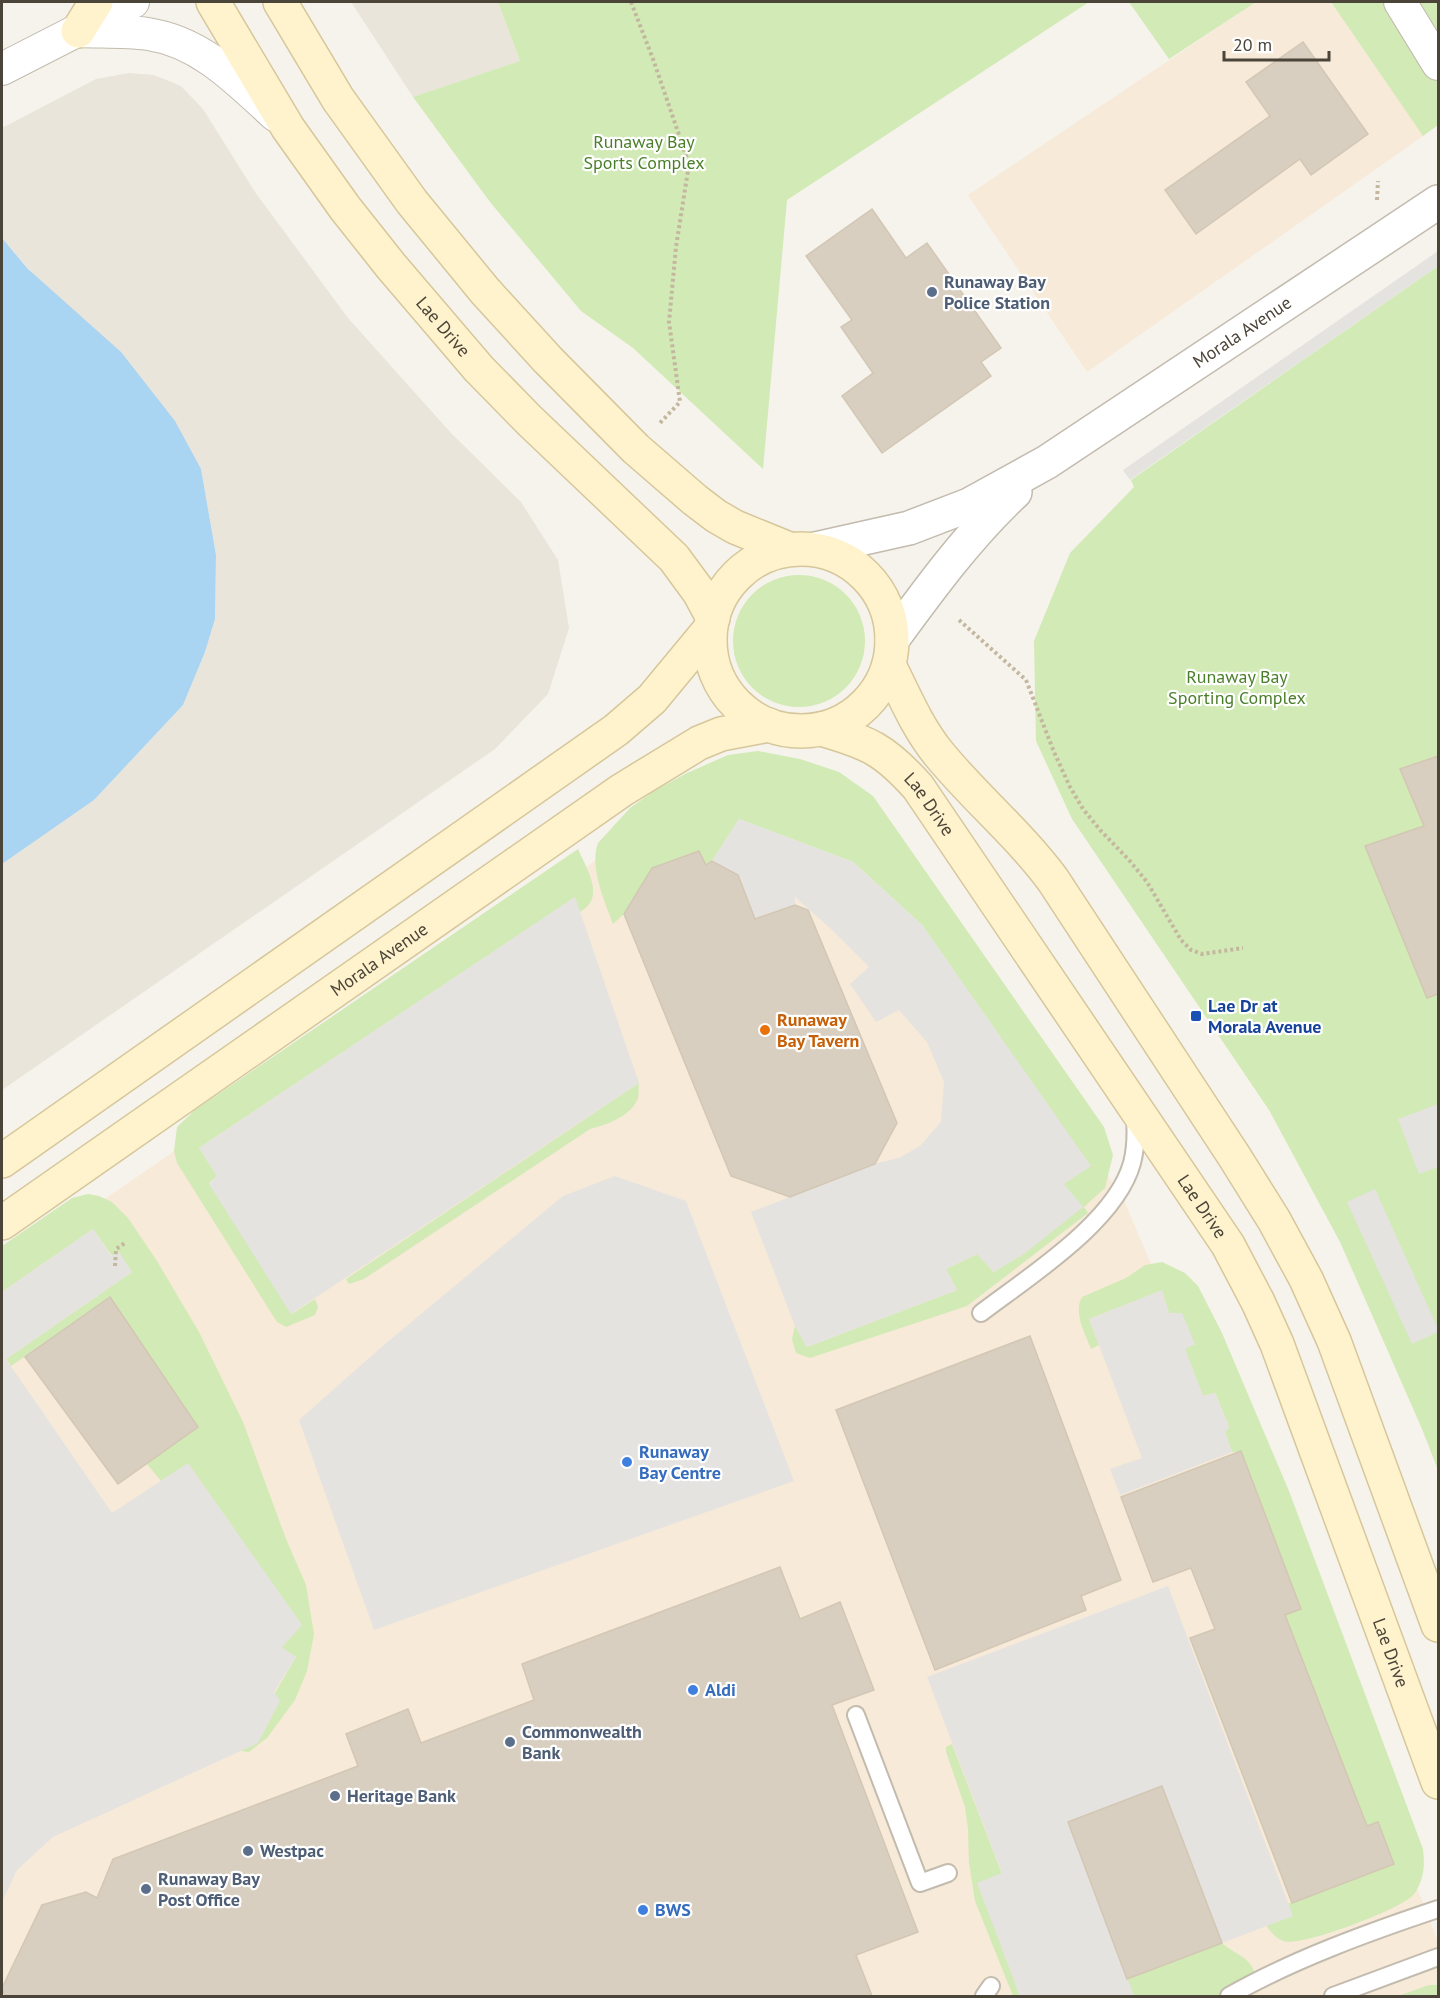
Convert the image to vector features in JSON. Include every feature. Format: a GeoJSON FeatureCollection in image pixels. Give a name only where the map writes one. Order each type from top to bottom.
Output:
{"type":"FeatureCollection","features":[{"type":"Feature","properties":{"kind":"main road"},"geometry":{"type":"LineString","coordinates":[[78,31],[96,2]]}},
{"type":"Feature","properties":{"kind":"main road","name":"Lae Drive"},"geometry":{"type":"LineString","coordinates":[[213,2],[288,128],[345,208],[438,323],[530,421],[674,558],[699,592],[711,623]]}},
{"type":"Feature","properties":{"kind":"main road"},"geometry":{"type":"LineString","coordinates":[[280,2],[338,99],[438,235],[548,360],[636,449],[716,516],[753,535],[840,557],[861,571],[878,591],[889,614],[891,653],[920,726],[938,753],[1035,855],[1053,880],[1184,1077],[1274,1220],[1306,1279],[1334,1341],[1438,1625]]}},
{"type":"Feature","properties":{"kind":"main road"},"geometry":{"type":"LineString","coordinates":[[802,549],[772,553],[755,561],[740,572],[718,601],[711,623],[710,646],[714,663],[728,695],[754,718],[770,725],[786,730],[821,729],[843,721],[864,707],[879,687],[891,653]]}},
{"type":"Feature","properties":{"kind":"main road"},"geometry":{"type":"LineString","coordinates":[[2,1161],[616,730],[652,699],[711,623]]}},
{"type":"Feature","properties":{"kind":"main road","name":"Morala Avenue"},"geometry":{"type":"LineString","coordinates":[[2,1222],[639,779],[699,743],[721,734],[770,725]]}},
{"type":"Feature","properties":{"kind":"main road","name":"Lae Drive"},"geometry":{"type":"LineString","coordinates":[[821,729],[866,743],[901,768],[918,787],[1228,1245],[1258,1302],[1281,1354],[1438,1782]]}},
{"type":"Feature","properties":{"kind":"street"},"geometry":{"type":"LineString","coordinates":[[2,69],[133,2]]}},
{"type":"Feature","properties":{"kind":"street"},"geometry":{"type":"LineString","coordinates":[[1401,2],[1438,64]]}},
{"type":"Feature","properties":{"kind":"street"},"geometry":{"type":"LineString","coordinates":[[78,31],[145,34],[188,46],[229,71],[288,128]]}},
{"type":"Feature","properties":{"kind":"street","name":"Morala Avenue"},"geometry":{"type":"LineString","coordinates":[[802,549],[909,528],[969,505],[1047,462],[1438,202]]}},
{"type":"Feature","properties":{"kind":"street","name":"Morala Avenue"},"geometry":{"type":"LineString","coordinates":[[891,653],[931,587],[975,532],[1047,462]]}},
{"type":"Feature","properties":{"kind":"lane"},"geometry":{"type":"LineString","coordinates":[[981,1313],[1074,1242],[1106,1211],[1132,1163],[1136,1136],[1135,1118],[1127,1094]]}},
{"type":"Feature","properties":{"kind":"lane"},"geometry":{"type":"LineString","coordinates":[[856,1715],[920,1883],[948,1873]]}},
{"type":"Feature","properties":{"kind":"lane"},"geometry":{"type":"LineString","coordinates":[[1229,1996],[1252,1983],[1311,1957],[1438,1909]]}},
{"type":"Feature","properties":{"kind":"lane"},"geometry":{"type":"LineString","coordinates":[[1333,1996],[1438,1957]]}},
{"type":"Feature","properties":{"kind":"path"},"geometry":{"type":"LineString","coordinates":[[631,2],[689,164],[676,247],[669,322],[680,402],[636,449]]}},
{"type":"Feature","properties":{"kind":"path"},"geometry":{"type":"LineString","coordinates":[[959,620],[1026,680],[1070,787],[1101,831],[1147,882],[1181,940],[1191,950],[1202,954],[1243,948]]}},
{"type":"Feature","properties":{"kind":"path"},"geometry":{"type":"LineString","coordinates":[[116,1266],[116,1249],[125,1243]]}},
{"type":"Feature","properties":{"kind":"shaded area"},"geometry":{"type":"Polygon","coordinates":[[[351,2],[498,2],[520,61],[413,97],[351,2]]]}},
{"type":"Feature","properties":{"kind":"shaded area"},"geometry":{"type":"Polygon","coordinates":[[[1256,2],[1331,2],[1423,136],[1087,372],[968,195],[1256,2]]]}},
{"type":"Feature","properties":{"kind":"shaded area"},"geometry":{"type":"Polygon","coordinates":[[[129,73],[154,75],[181,86],[203,109],[255,192],[348,318],[451,433],[521,502],[558,560],[569,628],[548,694],[495,749],[2,1090],[2,864],[94,800],[183,705],[205,652],[215,619],[216,555],[201,469],[2,238],[2,128],[96,79],[129,73]]]}},
{"type":"Feature","properties":{"kind":"shaded area"},"geometry":{"type":"Polygon","coordinates":[[[1438,251],[1438,266],[1130,480],[1123,470],[1438,251]]]}},
{"type":"Feature","properties":{"kind":"shaded area","name":"Runaway Bay Centre"},"geometry":{"type":"Polygon","coordinates":[[[739,819],[1108,1176],[1123,1198],[1162,1290],[1281,1535],[1438,1942],[1438,1996],[2,1996],[2,1270],[599,858],[739,819]]]}},
{"type":"Feature","properties":{"kind":"shaded area"},"geometry":{"type":"Polygon","coordinates":[[[739,819],[853,862],[922,925],[1091,1166],[1064,1184],[1083,1207],[1024,1254],[994,1272],[977,1254],[946,1269],[957,1290],[807,1347],[795,1326],[751,1212],[875,1164],[901,1157],[920,1146],[941,1122],[944,1082],[927,1042],[899,1010],[876,1022],[850,984],[869,967],[795,897],[795,905],[755,919],[738,875],[712,861],[739,819]]]}},
{"type":"Feature","properties":{"kind":"shaded area"},"geometry":{"type":"Polygon","coordinates":[[[575,897],[639,1083],[291,1314],[209,1184],[217,1176],[199,1148],[575,897]]]}},
{"type":"Feature","properties":{"kind":"shaded area"},"geometry":{"type":"Polygon","coordinates":[[[1438,1104],[1438,1167],[1419,1174],[1398,1119],[1438,1104]]]}},
{"type":"Feature","properties":{"kind":"shaded area"},"geometry":{"type":"Polygon","coordinates":[[[615,1176],[686,1201],[794,1481],[374,1630],[299,1420],[385,1344],[563,1196],[615,1176]]]}},
{"type":"Feature","properties":{"kind":"shaded area"},"geometry":{"type":"Polygon","coordinates":[[[1375,1189],[1438,1329],[1438,1332],[1412,1344],[1347,1202],[1375,1189]]]}},
{"type":"Feature","properties":{"kind":"shaded area"},"geometry":{"type":"Polygon","coordinates":[[[93,1229],[111,1256],[119,1252],[132,1272],[6,1359],[112,1513],[188,1463],[302,1625],[282,1647],[296,1657],[274,1692],[280,1701],[258,1743],[53,1837],[17,1870],[2,1902],[2,1292],[93,1229]]]}},
{"type":"Feature","properties":{"kind":"shaded area"},"geometry":{"type":"Polygon","coordinates":[[[1162,1290],[1169,1313],[1182,1313],[1195,1344],[1185,1349],[1203,1396],[1215,1393],[1229,1427],[1225,1432],[1232,1452],[1120,1495],[1110,1469],[1142,1458],[1089,1319],[1162,1290]]]}},
{"type":"Feature","properties":{"kind":"shaded area"},"geometry":{"type":"Polygon","coordinates":[[[1168,1586],[1293,1916],[1222,1943],[1162,1786],[1068,1822],[1134,1996],[1020,1996],[977,1883],[1002,1873],[927,1677],[1168,1586]]]}},
{"type":"Feature","properties":{"kind":"green space","name":"Runaway Bay Sports Complex"},"geometry":{"type":"Polygon","coordinates":[[[498,2],[1089,2],[787,200],[763,469],[633,348],[581,311],[490,202],[413,97],[520,61],[498,2]]]}},
{"type":"Feature","properties":{"kind":"green space"},"geometry":{"type":"Polygon","coordinates":[[[1129,2],[1256,2],[1169,59],[1129,2]]]}},
{"type":"Feature","properties":{"kind":"green space"},"geometry":{"type":"Polygon","coordinates":[[[1331,2],[1438,2],[1438,125],[1423,136],[1331,2]]]}},
{"type":"Feature","properties":{"kind":"green space","name":"Runaway Bay Sporting Complex"},"geometry":{"type":"Polygon","coordinates":[[[1438,266],[1438,1470],[1340,1242],[1269,1110],[1072,819],[1036,741],[1034,641],[1070,553],[1134,487],[1131,480],[1438,266]]]}},
{"type":"Feature","properties":{"kind":"green space"},"geometry":{"type":"Polygon","coordinates":[[[799,575],[824,580],[846,594],[860,616],[865,641],[860,666],[846,688],[824,702],[799,707],[774,702],[752,688],[738,666],[733,641],[738,616],[752,594],[774,580],[799,575]]]}},
{"type":"Feature","properties":{"kind":"green space"},"geometry":{"type":"Polygon","coordinates":[[[758,751],[800,759],[839,772],[873,796],[1104,1127],[1113,1155],[1105,1188],[1084,1207],[1088,1213],[967,1306],[810,1358],[796,1353],[792,1339],[795,1326],[807,1347],[957,1290],[946,1269],[977,1254],[994,1272],[1083,1207],[1063,1184],[1090,1166],[922,925],[853,862],[739,819],[712,861],[706,865],[699,851],[652,868],[624,914],[613,924],[602,895],[595,863],[598,843],[630,808],[654,791],[728,755],[758,751]]]}},
{"type":"Feature","properties":{"kind":"green space"},"geometry":{"type":"Polygon","coordinates":[[[578,849],[592,883],[592,899],[588,906],[580,912],[574,898],[199,1148],[217,1176],[209,1183],[292,1314],[315,1299],[318,1307],[315,1315],[286,1327],[277,1322],[177,1163],[174,1151],[177,1127],[195,1110],[578,849]]]}},
{"type":"Feature","properties":{"kind":"green space"},"geometry":{"type":"Polygon","coordinates":[[[639,1083],[638,1098],[624,1115],[590,1129],[364,1279],[349,1284],[346,1279],[639,1083]]]}},
{"type":"Feature","properties":{"kind":"green space"},"geometry":{"type":"Polygon","coordinates":[[[88,1194],[112,1202],[128,1218],[157,1261],[199,1332],[243,1422],[286,1539],[306,1585],[314,1634],[307,1671],[295,1700],[267,1738],[249,1752],[241,1751],[296,1657],[281,1647],[188,1464],[161,1481],[147,1464],[198,1427],[110,1297],[11,1366],[6,1359],[132,1272],[112,1256],[93,1229],[2,1292],[2,1246],[72,1198],[88,1194]]]}},
{"type":"Feature","properties":{"kind":"green space"},"geometry":{"type":"Polygon","coordinates":[[[1162,1262],[1185,1273],[1198,1286],[1222,1333],[1289,1491],[1423,1849],[1422,1877],[1415,1893],[1407,1900],[1373,1917],[1309,1939],[1283,1941],[1269,1930],[1260,1914],[1394,1864],[1378,1822],[1367,1826],[1285,1615],[1301,1608],[1241,1452],[1232,1452],[1225,1432],[1229,1427],[1215,1393],[1203,1396],[1184,1348],[1195,1344],[1169,1313],[1162,1291],[1089,1319],[1099,1345],[1091,1349],[1083,1330],[1079,1316],[1082,1297],[1126,1278],[1145,1265],[1162,1262]]]}},
{"type":"Feature","properties":{"kind":"green space"},"geometry":{"type":"Polygon","coordinates":[[[952,1744],[1002,1874],[978,1883],[1020,1996],[1013,1996],[975,1901],[969,1863],[965,1807],[946,1752],[946,1747],[952,1744]]]}},
{"type":"Feature","properties":{"kind":"green space"},"geometry":{"type":"Polygon","coordinates":[[[1222,1943],[1246,1960],[1255,1974],[1226,1996],[1134,1996],[1127,1979],[1222,1943]]]}},
{"type":"Feature","properties":{"kind":"green space"},"geometry":{"type":"Polygon","coordinates":[[[1429,1985],[1438,1985],[1438,1996],[1398,1996],[1429,1985]]]}},
{"type":"Feature","properties":{"kind":"water"},"geometry":{"type":"Polygon","coordinates":[[[2,238],[28,269],[121,352],[175,421],[201,469],[216,555],[215,619],[205,652],[183,705],[94,800],[2,864],[2,238]]]}},
{"type":"Feature","properties":{"kind":"building"},"geometry":{"type":"Polygon","coordinates":[[[1303,42],[1368,134],[1311,175],[1300,159],[1196,234],[1165,190],[1270,116],[1246,82],[1303,42]]]}},
{"type":"Feature","properties":{"kind":"building"},"geometry":{"type":"Polygon","coordinates":[[[872,209],[906,258],[927,243],[1001,348],[981,362],[991,376],[882,453],[842,396],[873,373],[841,327],[852,320],[806,256],[872,209]]]}},
{"type":"Feature","properties":{"kind":"building"},"geometry":{"type":"Polygon","coordinates":[[[1438,756],[1438,994],[1427,998],[1365,846],[1424,826],[1400,769],[1438,756]]]}},
{"type":"Feature","properties":{"kind":"building"},"geometry":{"type":"Polygon","coordinates":[[[699,851],[706,865],[712,861],[738,875],[755,919],[795,905],[808,910],[897,1123],[875,1164],[790,1197],[731,1176],[624,914],[652,868],[699,851]]]}},
{"type":"Feature","properties":{"kind":"building"},"geometry":{"type":"Polygon","coordinates":[[[110,1297],[198,1427],[118,1484],[25,1357],[110,1297]]]}},
{"type":"Feature","properties":{"kind":"building"},"geometry":{"type":"Polygon","coordinates":[[[1030,1336],[1121,1580],[1081,1596],[1086,1610],[935,1670],[836,1410],[1030,1336]]]}},
{"type":"Feature","properties":{"kind":"building"},"geometry":{"type":"Polygon","coordinates":[[[1241,1451],[1301,1609],[1285,1615],[1367,1826],[1378,1822],[1394,1864],[1292,1903],[1190,1638],[1215,1629],[1191,1568],[1153,1582],[1121,1497],[1241,1451]]]}},
{"type":"Feature","properties":{"kind":"building"},"geometry":{"type":"Polygon","coordinates":[[[780,1567],[800,1619],[840,1602],[874,1690],[832,1705],[918,1932],[856,1955],[872,1996],[5,1996],[2,1988],[42,1905],[86,1892],[97,1898],[113,1859],[358,1766],[346,1734],[408,1709],[421,1743],[534,1700],[522,1664],[780,1567]]]}},
{"type":"Feature","properties":{"kind":"building"},"geometry":{"type":"Polygon","coordinates":[[[1162,1786],[1222,1943],[1127,1979],[1068,1822],[1162,1786]]]}},
{"type":"Feature","properties":{"kind":"place","name":"Runaway Bay Police Station"},"geometry":{"type":"Point","coordinates":[932,292]}},
{"type":"Feature","properties":{"kind":"place","name":"Lae Dr at Morala Avenue"},"geometry":{"type":"Point","coordinates":[1196,1016]}},
{"type":"Feature","properties":{"kind":"place","name":"Runaway Bay Tavern"},"geometry":{"type":"Point","coordinates":[765,1030]}},
{"type":"Feature","properties":{"kind":"place","name":"Runaway Bay Centre"},"geometry":{"type":"Point","coordinates":[627,1462]}},
{"type":"Feature","properties":{"kind":"place","name":"Aldi"},"geometry":{"type":"Point","coordinates":[693,1690]}},
{"type":"Feature","properties":{"kind":"place","name":"Commonwealth Bank"},"geometry":{"type":"Point","coordinates":[510,1742]}},
{"type":"Feature","properties":{"kind":"place","name":"Heritage Bank"},"geometry":{"type":"Point","coordinates":[335,1796]}},
{"type":"Feature","properties":{"kind":"place","name":"Westpac"},"geometry":{"type":"Point","coordinates":[248,1851]}},
{"type":"Feature","properties":{"kind":"place","name":"Runaway Bay Post Office"},"geometry":{"type":"Point","coordinates":[146,1889]}},
{"type":"Feature","properties":{"kind":"place","name":"BWS"},"geometry":{"type":"Point","coordinates":[643,1910]}}]}
